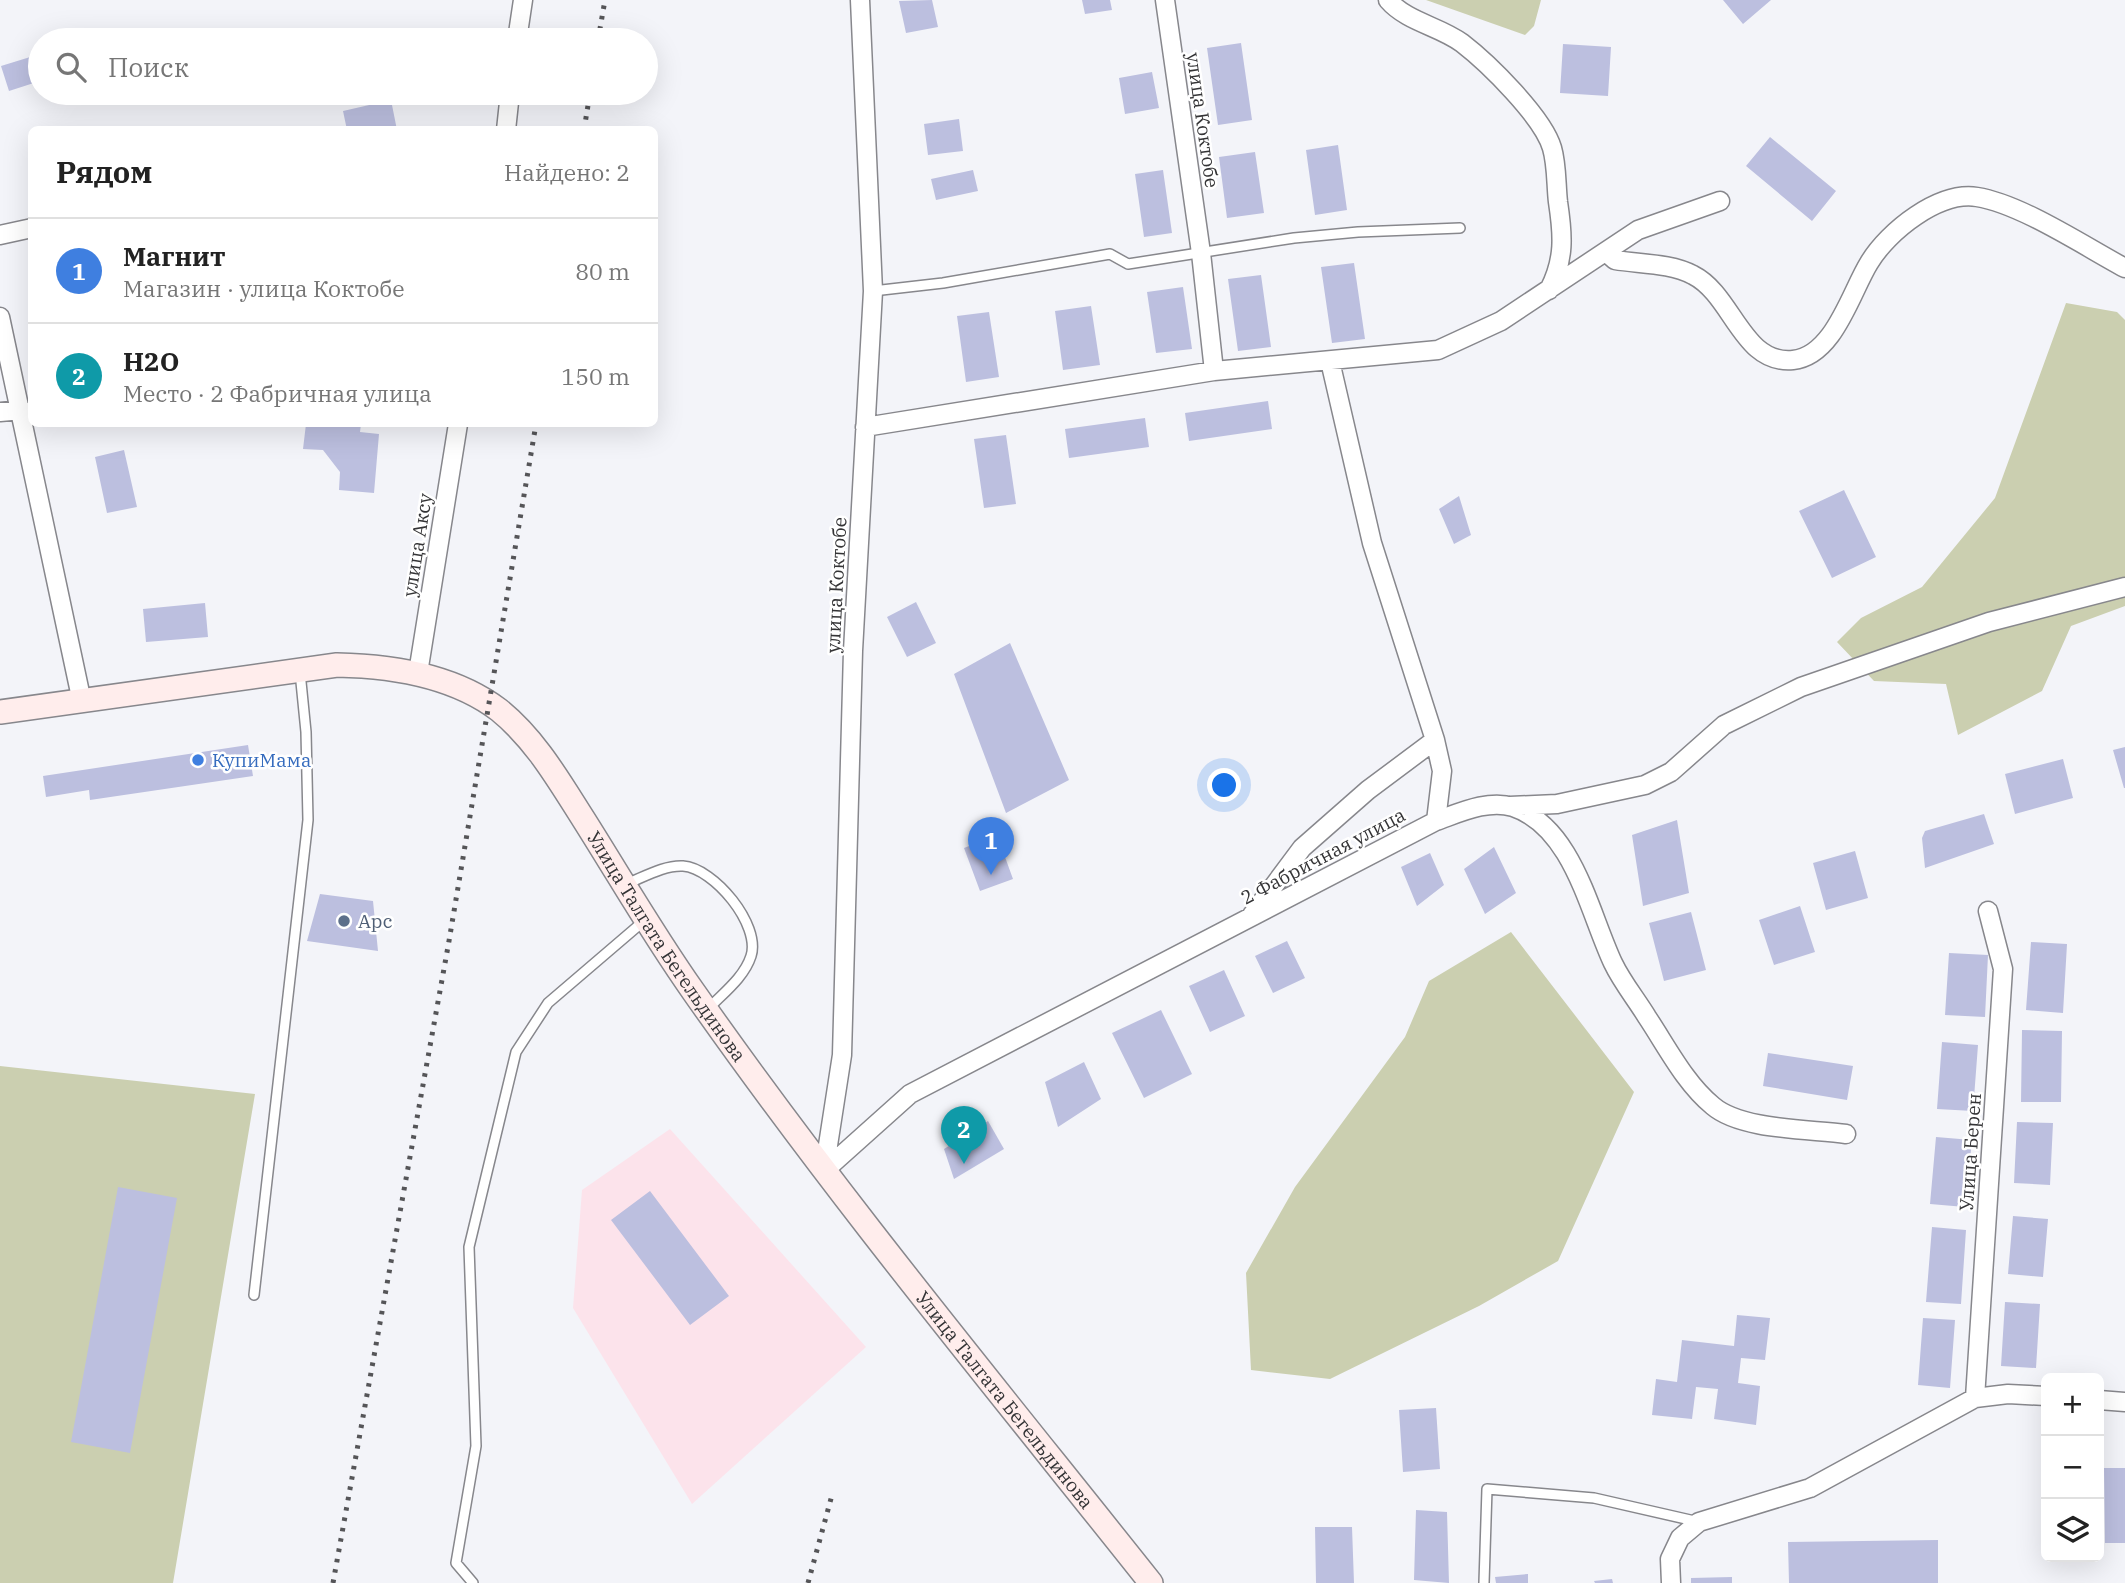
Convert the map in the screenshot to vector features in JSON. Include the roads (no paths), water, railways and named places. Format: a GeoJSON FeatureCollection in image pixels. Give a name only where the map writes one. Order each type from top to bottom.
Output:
{"type":"FeatureCollection","features":[{"type":"Feature","properties":{"kind":"street"},"geometry":{"type":"LineString","coordinates":[[519,28],[523,0]]}},
{"type":"Feature","properties":{"kind":"street","name":"улица Коктобе"},"geometry":{"type":"LineString","coordinates":[[824,1171],[842,1055],[853,665],[873,291],[860,0]]}},
{"type":"Feature","properties":{"kind":"street","name":"улица Коктобе"},"geometry":{"type":"LineString","coordinates":[[1165,0],[1201,253],[1214,371]]}},
{"type":"Feature","properties":{"kind":"street"},"geometry":{"type":"LineString","coordinates":[[1388,0],[1417,21],[1462,43],[1523,102],[1542,127],[1552,149],[1564,240],[1561,262],[1549,290]]}},
{"type":"Feature","properties":{"kind":"street"},"geometry":{"type":"LineString","coordinates":[[506,126],[509,105]]}},
{"type":"Feature","properties":{"kind":"street"},"geometry":{"type":"LineString","coordinates":[[1607,253],[1615,260],[1693,274],[1715,293],[1761,353],[1777,361],[1798,359],[1817,349],[1839,323],[1870,261],[1910,219],[1959,195],[2005,205],[2125,268]]}},
{"type":"Feature","properties":{"kind":"street"},"geometry":{"type":"LineString","coordinates":[[865,427],[1214,371],[1438,350],[1501,321],[1638,230],[1720,201]]}},
{"type":"Feature","properties":{"kind":"street"},"geometry":{"type":"LineString","coordinates":[[0,235],[28,229]]}},
{"type":"Feature","properties":{"kind":"street"},"geometry":{"type":"LineString","coordinates":[[0,317],[22,410],[82,702]]}},
{"type":"Feature","properties":{"kind":"street","name":"2 Фабричная улица"},"geometry":{"type":"LineString","coordinates":[[824,1171],[909,1094],[1436,821],[1442,771],[1436,740],[1372,543],[1330,361]]}},
{"type":"Feature","properties":{"kind":"street"},"geometry":{"type":"LineString","coordinates":[[0,412],[22,410]]}},
{"type":"Feature","properties":{"kind":"street","name":"улица Аксу"},"geometry":{"type":"LineString","coordinates":[[418,673],[458,427]]}},
{"type":"Feature","properties":{"kind":"street"},"geometry":{"type":"LineString","coordinates":[[1436,821],[1491,804],[1556,804],[1644,785],[1671,772],[1724,725],[1801,687],[1989,622],[2125,587]]}},
{"type":"Feature","properties":{"kind":"street","name":"Улица Талгата Бегельдинова"},"geometry":{"type":"LineString","coordinates":[[0,712],[337,665],[378,666],[418,673],[457,687],[498,710],[540,752],[707,1010],[824,1171],[1151,1583]]}},
{"type":"Feature","properties":{"kind":"street"},"geometry":{"type":"LineString","coordinates":[[1249,919],[1303,848],[1368,790],[1436,740]]}},
{"type":"Feature","properties":{"kind":"street"},"geometry":{"type":"LineString","coordinates":[[1510,806],[1525,812],[1550,832],[1569,860],[1614,966],[1688,1080],[1713,1107],[1736,1120],[1846,1134]]}},
{"type":"Feature","properties":{"kind":"street","name":"Улица Берен"},"geometry":{"type":"LineString","coordinates":[[1975,1398],[2003,969],[1988,911]]}},
{"type":"Feature","properties":{"kind":"street"},"geometry":{"type":"LineString","coordinates":[[1671,1583],[1671,1559],[1680,1538],[1699,1522],[1810,1488],[1975,1398],[2008,1394],[2041,1396]]}},
{"type":"Feature","properties":{"kind":"street"},"geometry":{"type":"LineString","coordinates":[[2104,1400],[2125,1402]]}},
{"type":"Feature","properties":{"kind":"lane"},"geometry":{"type":"LineString","coordinates":[[873,291],[943,283],[1110,254],[1128,264],[1358,232],[1460,228]]}},
{"type":"Feature","properties":{"kind":"lane"},"geometry":{"type":"LineString","coordinates":[[254,1295],[308,820],[306,733],[300,670]]}},
{"type":"Feature","properties":{"kind":"lane"},"geometry":{"type":"LineString","coordinates":[[625,885],[665,868],[694,867],[711,876],[751,928],[754,944],[741,975],[707,1010]]}},
{"type":"Feature","properties":{"kind":"lane"},"geometry":{"type":"LineString","coordinates":[[473,1583],[456,1563],[476,1446],[469,1247],[516,1052],[548,1003],[647,919]]}},
{"type":"Feature","properties":{"kind":"lane"},"geometry":{"type":"LineString","coordinates":[[1484,1583],[1486,1489],[1594,1498],[1699,1522]]}},
{"type":"Feature","properties":{"kind":"railway"},"geometry":{"type":"LineString","coordinates":[[600,28],[605,0]]}},
{"type":"Feature","properties":{"kind":"railway"},"geometry":{"type":"LineString","coordinates":[[585,126],[588,105]]}},
{"type":"Feature","properties":{"kind":"railway"},"geometry":{"type":"LineString","coordinates":[[333,1583],[449,941],[535,427]]}},
{"type":"Feature","properties":{"kind":"railway"},"geometry":{"type":"LineString","coordinates":[[808,1583],[832,1495]]}},
{"type":"Feature","properties":{"kind":"place","name":"КупиМама"},"geometry":{"type":"Point","coordinates":[198,760]}},
{"type":"Feature","properties":{"kind":"place","name":"Магнит"},"geometry":{"type":"Point","coordinates":[991,875]}},
{"type":"Feature","properties":{"kind":"place","name":"Арс"},"geometry":{"type":"Point","coordinates":[344,921]}},
{"type":"Feature","properties":{"kind":"place","name":"H2O"},"geometry":{"type":"Point","coordinates":[964,1164]}}]}
